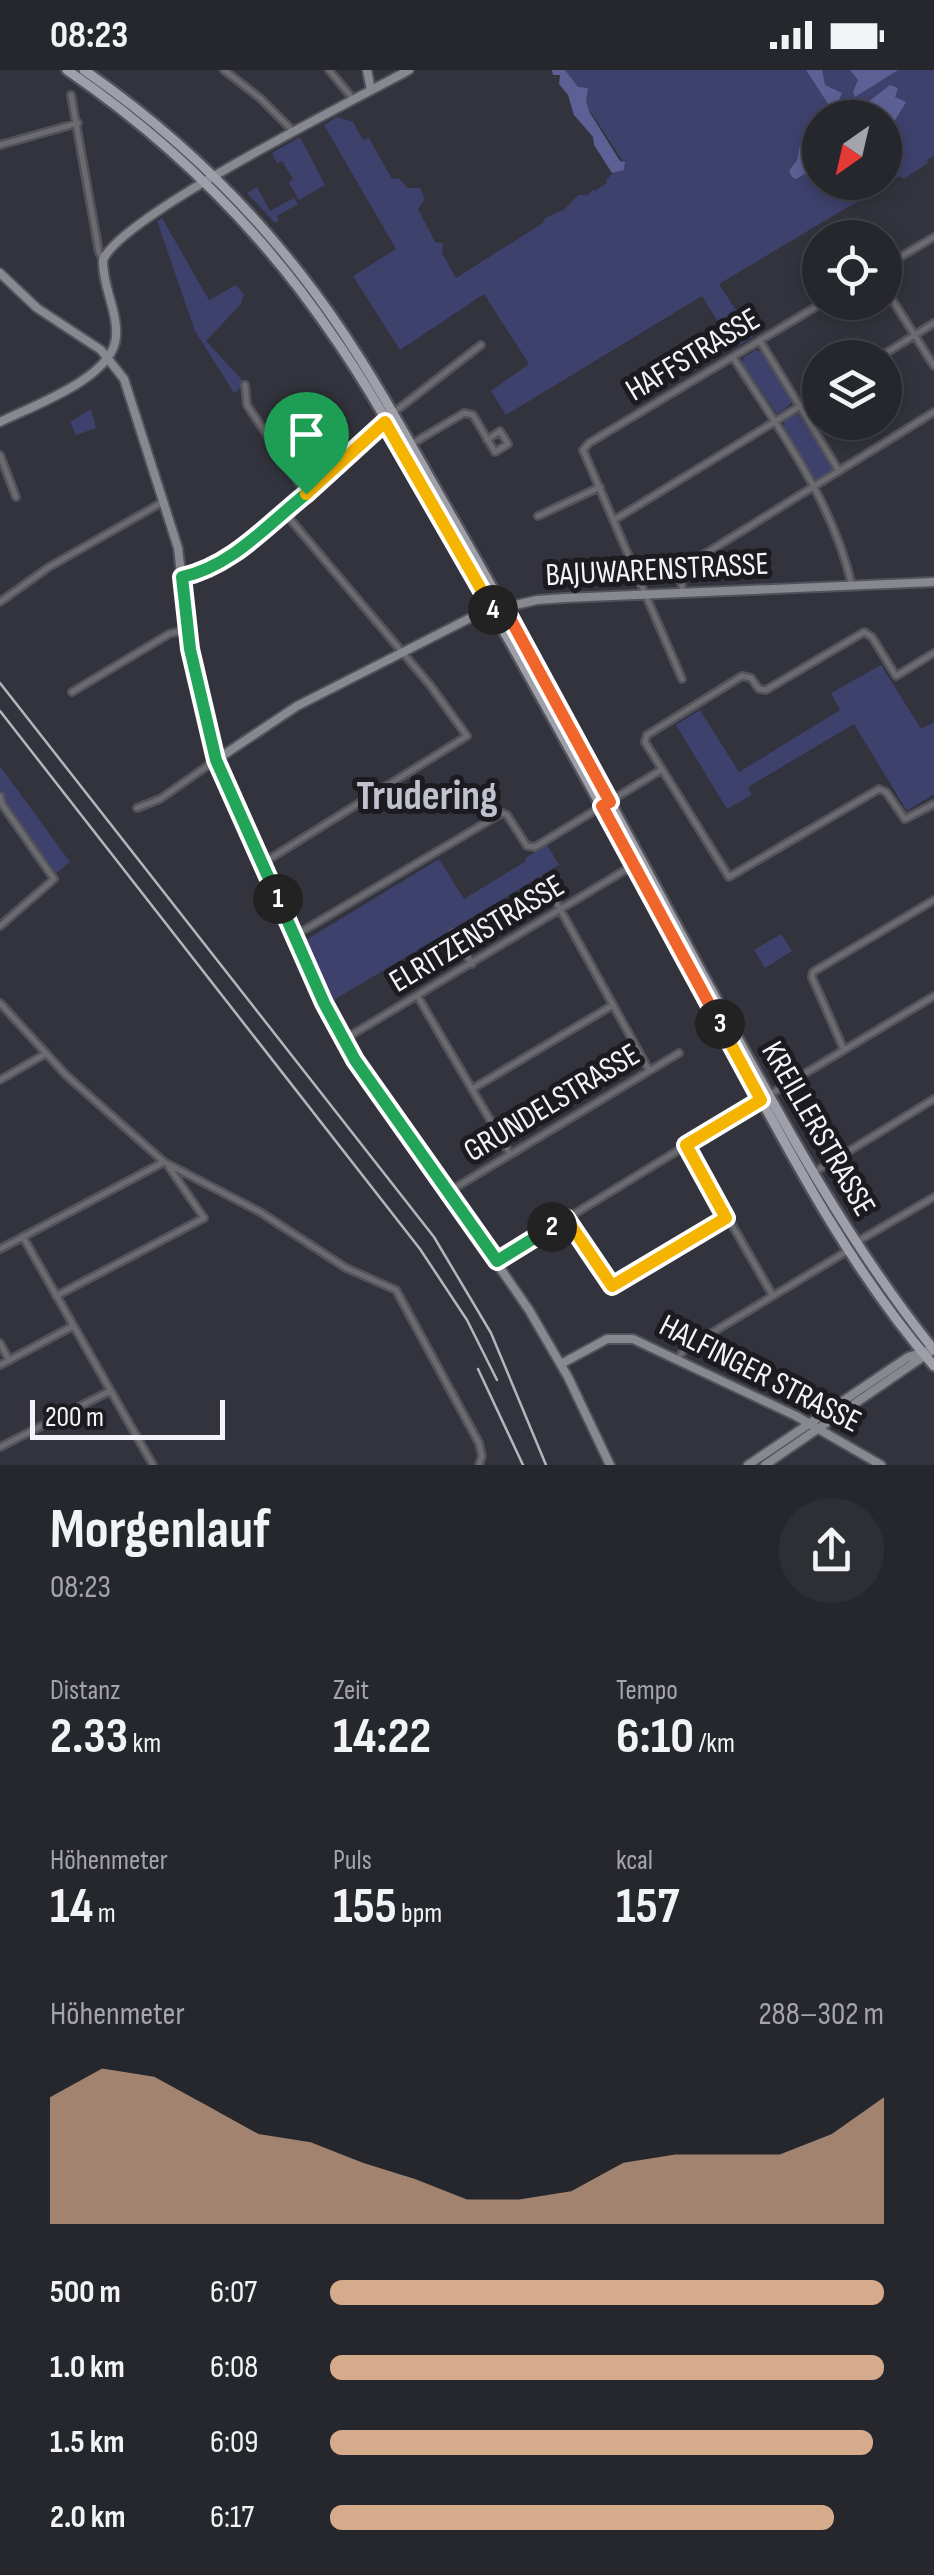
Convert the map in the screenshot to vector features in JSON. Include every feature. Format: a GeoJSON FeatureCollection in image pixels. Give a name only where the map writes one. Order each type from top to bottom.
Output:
{"type":"FeatureCollection","features":[{"type":"Feature","properties":{"kind":"main road"},"geometry":{"type":"LineString","coordinates":[[67,70],[134,120],[241,220],[304,295],[389,418]]}},
{"type":"Feature","properties":{"kind":"main road"},"geometry":{"type":"LineString","coordinates":[[84,70],[216,177],[268,232],[312,289],[389,418]]}},
{"type":"Feature","properties":{"kind":"main road","name":"KREILLERSTRASSE"},"geometry":{"type":"LineString","coordinates":[[389,418],[410,445],[504,607],[606,804],[852,1247]]}},
{"type":"Feature","properties":{"kind":"main road","name":"KREILLERSTRASSE"},"geometry":{"type":"LineString","coordinates":[[389,418],[492,610],[606,804],[634,866],[852,1247],[930,1351],[934,1366]]}},
{"type":"Feature","properties":{"kind":"street"},"geometry":{"type":"LineString","coordinates":[[224,70],[276,112],[294,132]]}},
{"type":"Feature","properties":{"kind":"street"},"geometry":{"type":"LineString","coordinates":[[329,70],[354,100]]}},
{"type":"Feature","properties":{"kind":"street"},"geometry":{"type":"LineString","coordinates":[[366,70],[372,90]]}},
{"type":"Feature","properties":{"kind":"street"},"geometry":{"type":"LineString","coordinates":[[103,260],[112,245],[130,230],[294,132],[409,70]]}},
{"type":"Feature","properties":{"kind":"street"},"geometry":{"type":"LineString","coordinates":[[0,422],[83,380],[107,355],[116,336],[71,95]]}},
{"type":"Feature","properties":{"kind":"street"},"geometry":{"type":"LineString","coordinates":[[0,145],[78,124]]}},
{"type":"Feature","properties":{"kind":"street"},"geometry":{"type":"LineString","coordinates":[[902,256],[934,237]]}},
{"type":"Feature","properties":{"kind":"street"},"geometry":{"type":"LineString","coordinates":[[0,273],[38,308],[107,355],[128,387],[175,538],[187,630],[216,760],[294,936],[344,1040],[497,1261],[561,1364],[610,1465]]}},
{"type":"Feature","properties":{"kind":"street","name":"HAFFSTRASSE"},"geometry":{"type":"LineString","coordinates":[[600,487],[584,447],[802,315]]}},
{"type":"Feature","properties":{"kind":"street"},"geometry":{"type":"LineString","coordinates":[[902,315],[934,366]]}},
{"type":"Feature","properties":{"kind":"street"},"geometry":{"type":"LineString","coordinates":[[902,343],[934,324]]}},
{"type":"Feature","properties":{"kind":"street"},"geometry":{"type":"LineString","coordinates":[[760,341],[839,471]]}},
{"type":"Feature","properties":{"kind":"street"},"geometry":{"type":"LineString","coordinates":[[182,577],[204,572],[224,561],[306,494],[389,418],[482,345]]}},
{"type":"Feature","properties":{"kind":"street"},"geometry":{"type":"LineString","coordinates":[[733,357],[814,487],[841,540],[852,586]]}},
{"type":"Feature","properties":{"kind":"street"},"geometry":{"type":"LineString","coordinates":[[246,385],[248,405],[306,494]]}},
{"type":"Feature","properties":{"kind":"street"},"geometry":{"type":"LineString","coordinates":[[614,520],[800,406]]}},
{"type":"Feature","properties":{"kind":"street"},"geometry":{"type":"LineString","coordinates":[[682,593],[680,574],[687,565],[934,412]]}},
{"type":"Feature","properties":{"kind":"street"},"geometry":{"type":"LineString","coordinates":[[410,445],[464,413],[472,416],[487,440]]}},
{"type":"Feature","properties":{"kind":"street"},"geometry":{"type":"LineString","coordinates":[[0,455],[16,497]]}},
{"type":"Feature","properties":{"kind":"street"},"geometry":{"type":"LineString","coordinates":[[538,516],[600,487],[682,680]]}},
{"type":"Feature","properties":{"kind":"street"},"geometry":{"type":"LineString","coordinates":[[0,602],[49,568],[161,503]]}},
{"type":"Feature","properties":{"kind":"street"},"geometry":{"type":"LineString","coordinates":[[262,863],[467,736],[437,693],[284,512]]}},
{"type":"Feature","properties":{"kind":"street","name":"BAJUWARENSTRASSE"},"geometry":{"type":"LineString","coordinates":[[137,808],[160,799],[297,706],[492,610],[537,600],[934,582]]}},
{"type":"Feature","properties":{"kind":"street"},"geometry":{"type":"LineString","coordinates":[[72,692],[169,634],[187,630]]}},
{"type":"Feature","properties":{"kind":"street"},"geometry":{"type":"LineString","coordinates":[[934,652],[896,676],[872,636],[864,632],[766,690],[742,676],[647,735],[645,742],[729,878],[880,789],[905,819],[934,804]]}},
{"type":"Feature","properties":{"kind":"street"},"geometry":{"type":"LineString","coordinates":[[294,936],[502,813],[507,814],[527,846],[535,847],[661,770]]}},
{"type":"Feature","properties":{"kind":"street"},"geometry":{"type":"LineString","coordinates":[[0,796],[54,879],[0,926]]}},
{"type":"Feature","properties":{"kind":"street","name":"ELRITZENSTRASSE"},"geometry":{"type":"LineString","coordinates":[[344,1040],[634,866]]}},
{"type":"Feature","properties":{"kind":"street"},"geometry":{"type":"LineString","coordinates":[[544,880],[649,1070]]}},
{"type":"Feature","properties":{"kind":"street"},"geometry":{"type":"LineString","coordinates":[[844,1050],[812,974],[934,900]]}},
{"type":"Feature","properties":{"kind":"street"},"geometry":{"type":"LineString","coordinates":[[454,933],[472,964]]}},
{"type":"Feature","properties":{"kind":"street"},"geometry":{"type":"LineString","coordinates":[[418,996],[510,1154]]}},
{"type":"Feature","properties":{"kind":"street"},"geometry":{"type":"LineString","coordinates":[[497,1261],[934,996]]}},
{"type":"Feature","properties":{"kind":"street"},"geometry":{"type":"LineString","coordinates":[[0,1003],[45,1054],[166,1163],[204,1218],[56,1296]]}},
{"type":"Feature","properties":{"kind":"street"},"geometry":{"type":"LineString","coordinates":[[472,1089],[613,1004]]}},
{"type":"Feature","properties":{"kind":"street","name":"GRUNDELSTRASSE"},"geometry":{"type":"LineString","coordinates":[[448,1192],[678,1053]]}},
{"type":"Feature","properties":{"kind":"street"},"geometry":{"type":"LineString","coordinates":[[0,1080],[45,1054]]}},
{"type":"Feature","properties":{"kind":"street"},"geometry":{"type":"LineString","coordinates":[[812,1174],[934,1099]]}},
{"type":"Feature","properties":{"kind":"street"},"geometry":{"type":"LineString","coordinates":[[686,1145],[773,1296]]}},
{"type":"Feature","properties":{"kind":"street"},"geometry":{"type":"LineString","coordinates":[[166,1163],[260,1212],[346,1268],[396,1290],[479,1443],[482,1456],[478,1465]]}},
{"type":"Feature","properties":{"kind":"street"},"geometry":{"type":"LineString","coordinates":[[0,1249],[166,1163]]}},
{"type":"Feature","properties":{"kind":"street"},"geometry":{"type":"LineString","coordinates":[[184,1187],[190,1176]]}},
{"type":"Feature","properties":{"kind":"street"},"geometry":{"type":"LineString","coordinates":[[677,1359],[685,1348],[934,1197]]}},
{"type":"Feature","properties":{"kind":"street"},"geometry":{"type":"LineString","coordinates":[[566,1218],[612,1286],[726,1218]]}},
{"type":"Feature","properties":{"kind":"street"},"geometry":{"type":"LineString","coordinates":[[23,1237],[153,1465]]}},
{"type":"Feature","properties":{"kind":"street"},"geometry":{"type":"LineString","coordinates":[[0,1364],[73,1326]]}},
{"type":"Feature","properties":{"kind":"street","name":"HALFINGER STRASSE"},"geometry":{"type":"LineString","coordinates":[[561,1364],[607,1339],[622,1336],[809,1423],[881,1465]]}},
{"type":"Feature","properties":{"kind":"street"},"geometry":{"type":"LineString","coordinates":[[0,1343],[9,1360]]}},
{"type":"Feature","properties":{"kind":"street"},"geometry":{"type":"LineString","coordinates":[[748,1465],[809,1423],[930,1351]]}},
{"type":"Feature","properties":{"kind":"street"},"geometry":{"type":"LineString","coordinates":[[766,1465],[930,1351]]}},
{"type":"Feature","properties":{"kind":"street"},"geometry":{"type":"LineString","coordinates":[[0,1448],[110,1391]]}},
{"type":"Feature","properties":{"kind":"shaded area"},"geometry":{"type":"Polygon","coordinates":[[[552,70],[565,70],[578,87],[588,88],[586,102],[590,113],[620,161],[625,162],[624,170],[612,173],[593,137],[574,115],[568,95],[559,84],[560,75],[553,75],[552,70]]]}},
{"type":"Feature","properties":{"kind":"shaded area"},"geometry":{"type":"Polygon","coordinates":[[[561,70],[934,70],[934,156],[902,178],[902,100],[802,100],[802,200],[860,200],[826,220],[802,220],[802,234],[719,284],[753,337],[734,348],[702,296],[506,415],[491,391],[529,364],[484,294],[400,350],[353,276],[396,249],[324,125],[337,117],[353,122],[363,140],[369,138],[392,179],[399,178],[407,188],[420,188],[425,199],[418,209],[435,242],[443,243],[442,253],[456,278],[543,223],[545,218],[565,209],[578,195],[595,191],[626,166],[590,111],[578,100],[561,70]]]}},
{"type":"Feature","properties":{"kind":"shaded area"},"geometry":{"type":"Polygon","coordinates":[[[806,70],[822,70],[825,85],[842,93],[839,100],[826,100],[806,70]]]}},
{"type":"Feature","properties":{"kind":"shaded area"},"geometry":{"type":"Polygon","coordinates":[[[850,70],[898,70],[855,97],[858,80],[850,70]]]}},
{"type":"Feature","properties":{"kind":"shaded area"},"geometry":{"type":"Polygon","coordinates":[[[890,85],[898,88],[895,97],[902,100],[871,100],[890,85]]]}},
{"type":"Feature","properties":{"kind":"shaded area"},"geometry":{"type":"Polygon","coordinates":[[[300,137],[325,185],[299,200],[289,183],[293,179],[272,153],[300,137]]]}},
{"type":"Feature","properties":{"kind":"shaded area"},"geometry":{"type":"Polygon","coordinates":[[[800,145],[802,176],[796,179],[789,171],[797,160],[800,145]]]}},
{"type":"Feature","properties":{"kind":"shaded area"},"geometry":{"type":"Polygon","coordinates":[[[257,187],[270,211],[294,198],[298,204],[277,216],[279,220],[275,223],[247,193],[257,187]]]}},
{"type":"Feature","properties":{"kind":"shaded area"},"geometry":{"type":"Polygon","coordinates":[[[162,218],[209,300],[236,285],[244,295],[240,305],[206,341],[243,381],[234,393],[195,331],[157,221],[162,218]]]}},
{"type":"Feature","properties":{"kind":"shaded area"},"geometry":{"type":"Polygon","coordinates":[[[756,350],[763,352],[792,403],[777,414],[742,363],[744,357],[756,350]]]}},
{"type":"Feature","properties":{"kind":"shaded area"},"geometry":{"type":"Polygon","coordinates":[[[91,409],[96,428],[76,435],[70,422],[91,409]]]}},
{"type":"Feature","properties":{"kind":"shaded area"},"geometry":{"type":"Polygon","coordinates":[[[796,414],[802,417],[802,440],[817,440],[835,470],[816,481],[783,428],[785,420],[796,414]]]}},
{"type":"Feature","properties":{"kind":"shaded area"},"geometry":{"type":"Polygon","coordinates":[[[881,665],[921,729],[934,722],[934,794],[907,811],[854,724],[748,787],[752,795],[727,809],[676,725],[700,710],[739,772],[840,710],[831,693],[881,665]]]}},
{"type":"Feature","properties":{"kind":"shaded area"},"geometry":{"type":"Polygon","coordinates":[[[0,766],[70,862],[55,874],[5,803],[0,790],[0,766]]]}},
{"type":"Feature","properties":{"kind":"shaded area"},"geometry":{"type":"Polygon","coordinates":[[[547,845],[559,865],[334,1000],[306,940],[439,859],[464,899],[547,845]]]}},
{"type":"Feature","properties":{"kind":"shaded area"},"geometry":{"type":"Polygon","coordinates":[[[781,934],[792,951],[765,968],[754,950],[781,934]]]}},
{"type":"Feature","properties":{"kind":"railway"},"geometry":{"type":"LineString","coordinates":[[0,683],[434,1237],[491,1333],[546,1465]]}},
{"type":"Feature","properties":{"kind":"railway"},"geometry":{"type":"LineString","coordinates":[[0,711],[420,1249],[467,1320],[497,1380]]}},
{"type":"Feature","properties":{"kind":"railway"},"geometry":{"type":"LineString","coordinates":[[478,1369],[523,1465]]}},
{"type":"Feature","properties":{"kind":"district","name":"Trudering"},"geometry":{"type":"Point","coordinates":[427,796]}},
{"type":"Feature","properties":{"kind":"route"},"geometry":{"type":"LineString","coordinates":[[385,422],[492,610],[504,607],[610,802],[602,806],[761,1100],[686,1145],[726,1218],[615,1286],[609,1284],[566,1218],[497,1261],[346,1045],[216,760],[190,649],[182,577],[204,572],[224,561],[306,494],[385,422]]}}]}
